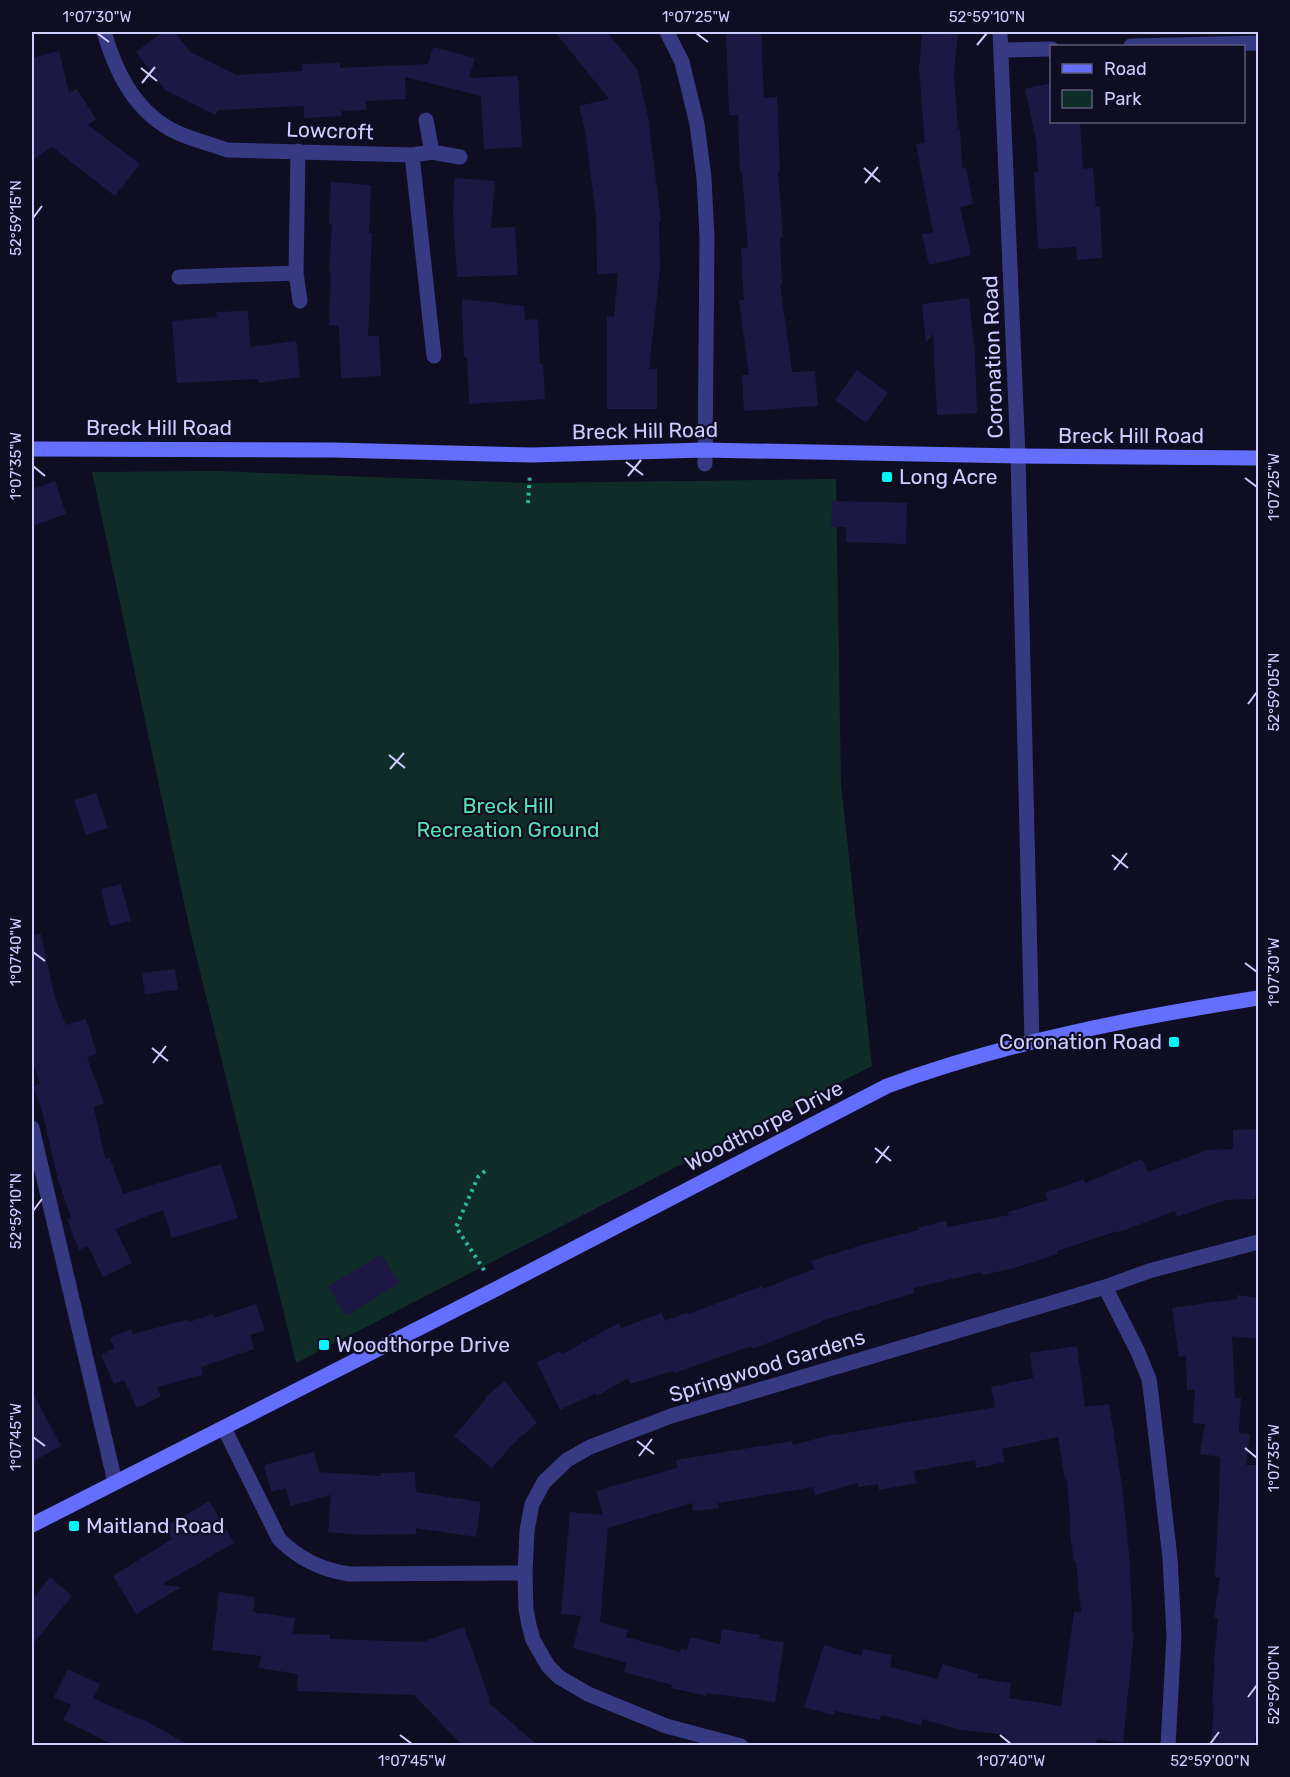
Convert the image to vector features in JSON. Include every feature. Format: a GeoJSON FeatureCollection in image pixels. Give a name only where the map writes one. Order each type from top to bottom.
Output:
{"type":"FeatureCollection","features":[{"type":"Feature","properties":{"kind":"street","name":"Lowcroft"},"geometry":{"type":"LineString","coordinates":[[104,32],[116,69],[128,89],[146,111],[171,129],[198,141],[227,150],[412,154],[432,152],[460,157]]}},
{"type":"Feature","properties":{"kind":"street"},"geometry":{"type":"LineString","coordinates":[[667,32],[682,62],[697,124],[704,178],[707,238],[704,457]]}},
{"type":"Feature","properties":{"kind":"street","name":"Coronation Road"},"geometry":{"type":"LineString","coordinates":[[1000,32],[1018,456],[1032,1042]]}},
{"type":"Feature","properties":{"kind":"street"},"geometry":{"type":"LineString","coordinates":[[1173,45],[1258,43]]}},
{"type":"Feature","properties":{"kind":"street"},"geometry":{"type":"LineString","coordinates":[[1001,51],[1050,49]]}},
{"type":"Feature","properties":{"kind":"street"},"geometry":{"type":"LineString","coordinates":[[426,120],[432,152]]}},
{"type":"Feature","properties":{"kind":"street"},"geometry":{"type":"LineString","coordinates":[[298,151],[297,273],[300,301]]}},
{"type":"Feature","properties":{"kind":"street"},"geometry":{"type":"LineString","coordinates":[[412,154],[434,356]]}},
{"type":"Feature","properties":{"kind":"street"},"geometry":{"type":"LineString","coordinates":[[179,277],[297,273]]}},
{"type":"Feature","properties":{"kind":"street","name":"Breck Hill Road"},"geometry":{"type":"LineString","coordinates":[[32,449],[333,450],[704,457],[1258,458]]}},
{"type":"Feature","properties":{"kind":"street","name":"Woodthorpe Drive"},"geometry":{"type":"LineString","coordinates":[[32,1525],[498,1288],[887,1086],[954,1063],[1032,1042],[1167,1013],[1258,998]]}},
{"type":"Feature","properties":{"kind":"street"},"geometry":{"type":"LineString","coordinates":[[32,1128],[115,1482]]}},
{"type":"Feature","properties":{"kind":"street","name":"Springwood Gardens"},"geometry":{"type":"LineString","coordinates":[[741,1746],[666,1726],[588,1694],[560,1677],[548,1666],[533,1640],[526,1609],[527,1531],[532,1504],[537,1492],[558,1467],[577,1453],[590,1447],[671,1416],[1105,1287],[1149,1271],[1258,1242]]}},
{"type":"Feature","properties":{"kind":"street"},"geometry":{"type":"LineString","coordinates":[[1105,1287],[1149,1379],[1170,1558],[1174,1635],[1168,1746]]}},
{"type":"Feature","properties":{"kind":"street"},"geometry":{"type":"LineString","coordinates":[[224,1428],[279,1539],[310,1562],[336,1572],[349,1574],[525,1573]]}},
{"type":"Feature","properties":{"kind":"path"},"geometry":{"type":"LineString","coordinates":[[528,503],[532,455]]}},
{"type":"Feature","properties":{"kind":"path"},"geometry":{"type":"LineString","coordinates":[[485,1171],[478,1176],[456,1227],[498,1288]]}},
{"type":"Feature","properties":{"kind":"green space","name":"Breck Hill Recreation Ground"},"geometry":{"type":"Polygon","coordinates":[[[218,471],[529,483],[836,479],[841,784],[872,1066],[296,1363],[191,935],[92,472],[218,471]]]}},
{"type":"Feature","properties":{"kind":"building"},"geometry":{"type":"Polygon","coordinates":[[[163,32],[175,32],[190,52],[236,75],[302,71],[302,64],[340,63],[340,68],[428,64],[433,47],[475,58],[469,78],[518,76],[522,147],[484,149],[481,96],[405,77],[406,99],[366,101],[366,110],[342,111],[342,116],[304,118],[304,106],[218,110],[216,115],[165,90],[136,52],[163,32]]]}},
{"type":"Feature","properties":{"kind":"building"},"geometry":{"type":"Polygon","coordinates":[[[555,32],[607,32],[637,69],[650,126],[661,221],[659,221],[660,268],[649,369],[657,369],[657,409],[607,409],[607,316],[614,317],[618,273],[597,274],[596,216],[585,130],[579,106],[609,99],[555,32]]]}},
{"type":"Feature","properties":{"kind":"building"},"geometry":{"type":"Polygon","coordinates":[[[726,32],[761,32],[764,98],[777,97],[780,171],[778,171],[783,237],[780,238],[782,284],[780,284],[792,372],[815,371],[818,406],[744,411],[742,375],[749,375],[739,300],[744,300],[741,248],[748,248],[742,172],[740,173],[738,115],[729,115],[726,32]]]}},
{"type":"Feature","properties":{"kind":"building"},"geometry":{"type":"Polygon","coordinates":[[[922,32],[958,32],[954,74],[958,129],[960,129],[962,168],[966,168],[973,204],[960,207],[971,255],[929,265],[922,234],[933,232],[916,144],[925,143],[919,69],[922,32]]]}},
{"type":"Feature","properties":{"kind":"building"},"geometry":{"type":"Polygon","coordinates":[[[59,51],[69,93],[77,89],[96,119],[88,125],[140,164],[115,196],[52,147],[32,160],[32,58],[59,51]]]}},
{"type":"Feature","properties":{"kind":"building"},"geometry":{"type":"Polygon","coordinates":[[[1050,83],[1050,123],[1080,123],[1083,169],[1093,168],[1096,207],[1100,207],[1102,258],[1077,260],[1076,247],[1038,249],[1034,172],[1038,172],[1036,140],[1025,89],[1050,83]]]}},
{"type":"Feature","properties":{"kind":"building"},"geometry":{"type":"Polygon","coordinates":[[[455,178],[495,181],[491,228],[515,227],[518,275],[457,277],[453,211],[455,178]]]}},
{"type":"Feature","properties":{"kind":"building"},"geometry":{"type":"Polygon","coordinates":[[[331,182],[371,185],[369,233],[372,233],[368,336],[379,336],[381,376],[341,378],[339,326],[329,325],[331,182]]]}},
{"type":"Feature","properties":{"kind":"building"},"geometry":{"type":"Polygon","coordinates":[[[969,298],[975,354],[977,413],[937,415],[933,334],[926,343],[922,304],[969,298]]]}},
{"type":"Feature","properties":{"kind":"building"},"geometry":{"type":"Polygon","coordinates":[[[462,299],[524,306],[525,320],[538,319],[540,364],[543,364],[545,399],[469,404],[467,357],[464,357],[462,299]]]}},
{"type":"Feature","properties":{"kind":"building"},"geometry":{"type":"Polygon","coordinates":[[[248,311],[250,347],[296,341],[300,377],[259,383],[258,379],[177,383],[172,321],[217,317],[216,312],[248,311]]]}},
{"type":"Feature","properties":{"kind":"building"},"geometry":{"type":"Polygon","coordinates":[[[857,370],[888,393],[866,423],[835,400],[857,370]]]}},
{"type":"Feature","properties":{"kind":"building"},"geometry":{"type":"Polygon","coordinates":[[[55,481],[66,514],[32,526],[32,489],[55,481]]]}},
{"type":"Feature","properties":{"kind":"building"},"geometry":{"type":"Polygon","coordinates":[[[832,501],[907,503],[906,544],[846,542],[846,527],[831,527],[832,501]]]}},
{"type":"Feature","properties":{"kind":"building"},"geometry":{"type":"Polygon","coordinates":[[[96,793],[108,828],[86,835],[74,800],[96,793]]]}},
{"type":"Feature","properties":{"kind":"building"},"geometry":{"type":"Polygon","coordinates":[[[121,884],[131,921],[110,926],[101,889],[121,884]]]}},
{"type":"Feature","properties":{"kind":"building"},"geometry":{"type":"Polygon","coordinates":[[[41,934],[55,998],[66,1025],[86,1019],[97,1054],[87,1057],[104,1103],[94,1107],[105,1159],[110,1158],[123,1194],[221,1164],[238,1218],[172,1238],[163,1210],[115,1229],[132,1263],[103,1277],[88,1246],[79,1250],[67,1219],[71,1218],[58,1180],[42,1111],[33,1086],[40,1084],[32,1059],[32,935],[41,934]]]}},
{"type":"Feature","properties":{"kind":"building"},"geometry":{"type":"Polygon","coordinates":[[[175,969],[178,990],[145,994],[142,973],[175,969]]]}},
{"type":"Feature","properties":{"kind":"building"},"geometry":{"type":"Polygon","coordinates":[[[1256,1129],[1258,1195],[1255,1199],[1225,1200],[1177,1217],[1175,1211],[1011,1269],[982,1275],[982,1272],[913,1288],[914,1293],[821,1321],[752,1349],[751,1346],[674,1373],[673,1371],[630,1384],[628,1378],[597,1396],[596,1393],[560,1410],[537,1362],[560,1351],[562,1354],[619,1323],[621,1328],[662,1313],[665,1321],[688,1312],[689,1314],[814,1269],[811,1261],[919,1230],[918,1228],[946,1221],[948,1227],[1009,1215],[1008,1212],[1048,1200],[1045,1193],[1084,1179],[1085,1183],[1142,1159],[1148,1172],[1207,1150],[1233,1149],[1233,1130],[1256,1129]]]}},
{"type":"Feature","properties":{"kind":"building"},"geometry":{"type":"Polygon","coordinates":[[[381,1254],[399,1283],[346,1316],[328,1287],[381,1254]]]}},
{"type":"Feature","properties":{"kind":"building"},"geometry":{"type":"Polygon","coordinates":[[[1237,1295],[1258,1298],[1258,1339],[1232,1336],[1235,1398],[1241,1398],[1239,1433],[1250,1434],[1246,1465],[1258,1465],[1258,1738],[1255,1737],[1255,1746],[1211,1746],[1218,1618],[1214,1617],[1220,1577],[1215,1577],[1220,1457],[1200,1454],[1205,1424],[1193,1423],[1195,1390],[1187,1390],[1186,1356],[1179,1357],[1172,1308],[1237,1299],[1237,1295]]]}},
{"type":"Feature","properties":{"kind":"building"},"geometry":{"type":"Polygon","coordinates":[[[256,1304],[265,1330],[250,1335],[254,1349],[201,1367],[203,1375],[157,1387],[161,1396],[137,1408],[124,1380],[114,1384],[101,1355],[114,1348],[110,1338],[131,1329],[133,1334],[189,1319],[189,1322],[213,1314],[214,1318],[256,1304]]]}},
{"type":"Feature","properties":{"kind":"building"},"geometry":{"type":"Polygon","coordinates":[[[1077,1346],[1085,1407],[1109,1404],[1122,1486],[1129,1554],[1132,1633],[1134,1633],[1123,1743],[1097,1739],[1096,1746],[1004,1746],[1006,1735],[962,1730],[922,1719],[921,1725],[881,1715],[880,1720],[835,1711],[834,1715],[804,1707],[824,1645],[861,1656],[863,1649],[892,1655],[890,1667],[938,1679],[942,1664],[978,1674],[977,1678],[1011,1683],[1009,1698],[1061,1706],[1074,1612],[1081,1612],[1076,1562],[1074,1562],[1070,1532],[1067,1479],[1065,1480],[1058,1437],[1002,1449],[1005,1462],[976,1468],[975,1460],[914,1471],[916,1483],[879,1490],[878,1484],[858,1487],[858,1483],[815,1495],[813,1487],[718,1503],[719,1508],[693,1511],[692,1503],[608,1528],[600,1622],[628,1630],[626,1637],[680,1652],[681,1648],[687,1650],[690,1637],[720,1644],[722,1629],[760,1635],[759,1639],[784,1642],[775,1702],[707,1693],[706,1696],[671,1688],[672,1685],[624,1672],[627,1663],[573,1648],[581,1616],[561,1614],[570,1512],[603,1515],[596,1491],[677,1468],[676,1460],[792,1441],[793,1445],[834,1434],[995,1407],[991,1387],[1033,1378],[1030,1353],[1077,1346]]]}},
{"type":"Feature","properties":{"kind":"building"},"geometry":{"type":"Polygon","coordinates":[[[505,1381],[537,1423],[514,1443],[492,1468],[454,1436],[486,1399],[485,1397],[505,1381]]]}},
{"type":"Feature","properties":{"kind":"building"},"geometry":{"type":"Polygon","coordinates":[[[32,1391],[61,1446],[32,1462],[32,1391]]]}},
{"type":"Feature","properties":{"kind":"building"},"geometry":{"type":"Polygon","coordinates":[[[314,1452],[319,1472],[381,1476],[381,1473],[415,1472],[416,1492],[481,1502],[476,1537],[416,1528],[416,1534],[362,1535],[328,1532],[331,1495],[290,1506],[286,1488],[271,1492],[264,1465],[314,1452]]]}},
{"type":"Feature","properties":{"kind":"building"},"geometry":{"type":"Polygon","coordinates":[[[209,1501],[234,1543],[164,1583],[181,1587],[136,1614],[113,1576],[172,1539],[165,1527],[209,1501]]]}},
{"type":"Feature","properties":{"kind":"building"},"geometry":{"type":"Polygon","coordinates":[[[50,1577],[72,1596],[32,1645],[32,1600],[50,1577]]]}},
{"type":"Feature","properties":{"kind":"building"},"geometry":{"type":"Polygon","coordinates":[[[219,1592],[255,1597],[253,1612],[295,1618],[292,1634],[330,1635],[330,1639],[422,1642],[464,1627],[490,1700],[488,1702],[538,1746],[463,1746],[414,1695],[297,1691],[298,1674],[259,1668],[261,1656],[212,1650],[219,1592]]]}},
{"type":"Feature","properties":{"kind":"building"},"geometry":{"type":"Polygon","coordinates":[[[68,1669],[100,1684],[93,1698],[144,1720],[190,1746],[116,1746],[63,1720],[71,1705],[54,1697],[68,1669]]]}},
{"type":"Feature","properties":{"kind":"place","name":"Long Acre"},"geometry":{"type":"Point","coordinates":[887,477]}},
{"type":"Feature","properties":{"kind":"place","name":"Coronation Road"},"geometry":{"type":"Point","coordinates":[1174,1042]}},
{"type":"Feature","properties":{"kind":"place","name":"Woodthorpe Drive"},"geometry":{"type":"Point","coordinates":[324,1345]}},
{"type":"Feature","properties":{"kind":"place","name":"Maitland Road"},"geometry":{"type":"Point","coordinates":[74,1526]}}]}
